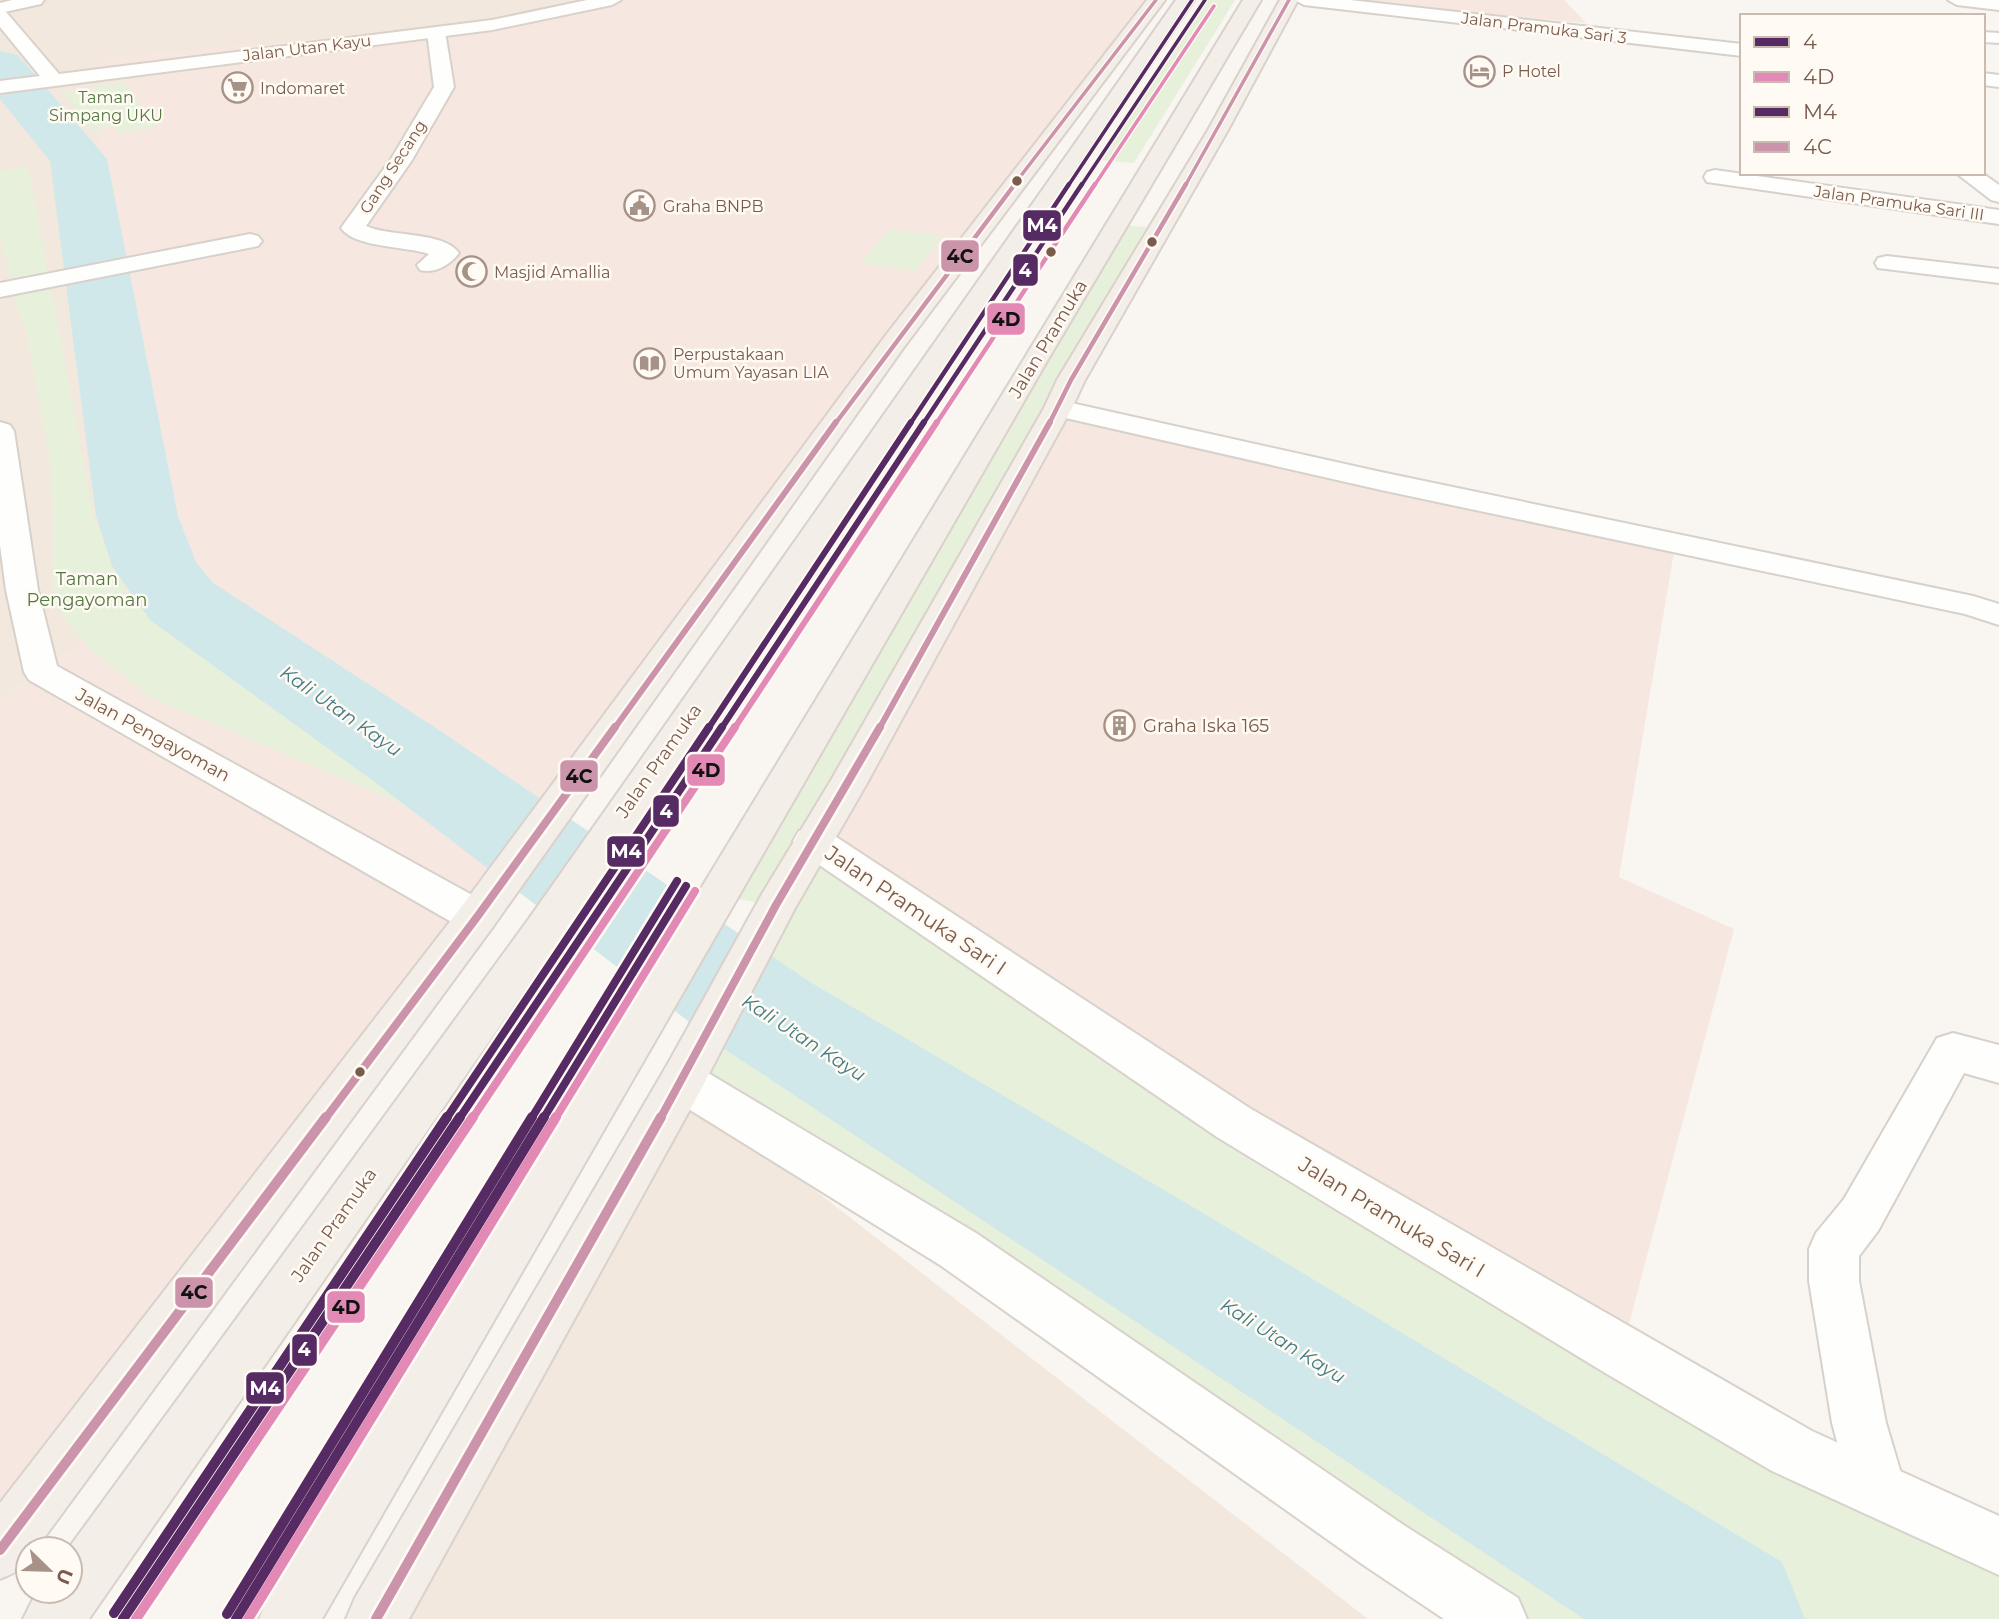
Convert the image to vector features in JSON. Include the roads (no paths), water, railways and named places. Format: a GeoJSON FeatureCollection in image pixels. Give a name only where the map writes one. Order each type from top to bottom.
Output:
{"type":"FeatureCollection","features":[{"type":"Feature","properties":{"kind":"main road"},"geometry":{"type":"LineString","coordinates":[[0,1549],[488,902],[895,341],[1156,0]]}},
{"type":"Feature","properties":{"kind":"main road","name":"Jalan Pramuka"},"geometry":{"type":"LineString","coordinates":[[53,1619],[543,930],[1185,0]]}},
{"type":"Feature","properties":{"kind":"main road","name":"Jalan Pramuka"},"geometry":{"type":"LineString","coordinates":[[289,1619],[555,1174],[636,1029],[696,935],[851,670],[1252,0]]}},
{"type":"Feature","properties":{"kind":"main road"},"geometry":{"type":"LineString","coordinates":[[376,1619],[689,1067],[813,841],[1058,408],[1071,380],[1218,130],[1290,0]]}},
{"type":"Feature","properties":{"kind":"main road"},"geometry":{"type":"LineString","coordinates":[[1003,200],[1042,206]]}},
{"type":"Feature","properties":{"kind":"main road"},"geometry":{"type":"LineString","coordinates":[[851,670],[884,718]]}},
{"type":"Feature","properties":{"kind":"street"},"geometry":{"type":"LineString","coordinates":[[0,8],[35,0]]}},
{"type":"Feature","properties":{"kind":"street","name":"Jalan Utan Kayu"},"geometry":{"type":"LineString","coordinates":[[0,87],[436,32],[538,17],[611,0]]}},
{"type":"Feature","properties":{"kind":"street","name":"Jalan Pramuka Sari 3"},"geometry":{"type":"LineString","coordinates":[[1304,0],[1740,50]]}},
{"type":"Feature","properties":{"kind":"street"},"geometry":{"type":"LineString","coordinates":[[1946,3],[1999,5]]}},
{"type":"Feature","properties":{"kind":"street"},"geometry":{"type":"LineString","coordinates":[[0,16],[46,80]]}},
{"type":"Feature","properties":{"kind":"street","name":"Gang Secang"},"geometry":{"type":"LineString","coordinates":[[429,265],[447,253],[416,242],[366,235],[354,228],[401,160],[444,87],[436,32]]}},
{"type":"Feature","properties":{"kind":"street"},"geometry":{"type":"LineString","coordinates":[[1970,175],[1999,195]]}},
{"type":"Feature","properties":{"kind":"street","name":"Jalan Pramuka Sari III"},"geometry":{"type":"LineString","coordinates":[[1715,177],[1999,217]]}},
{"type":"Feature","properties":{"kind":"street"},"geometry":{"type":"LineString","coordinates":[[0,290],[250,241]]}},
{"type":"Feature","properties":{"kind":"street"},"geometry":{"type":"LineString","coordinates":[[1887,263],[1999,276]]}},
{"type":"Feature","properties":{"kind":"street"},"geometry":{"type":"LineString","coordinates":[[1058,408],[1381,481],[1973,606],[1999,615]]}},
{"type":"Feature","properties":{"kind":"street","name":"Jalan Pengayoman"},"geometry":{"type":"LineString","coordinates":[[0,431],[11,593],[41,672],[488,902]]}},
{"type":"Feature","properties":{"kind":"street","name":"Jalan Pramuka Sari I"},"geometry":{"type":"LineString","coordinates":[[813,841],[1234,1123],[1780,1444],[1999,1546]]}},
{"type":"Feature","properties":{"kind":"street"},"geometry":{"type":"LineString","coordinates":[[1878,1490],[1859,1423],[1835,1282],[1834,1249],[1861,1215],[1953,1051],[1999,1064]]}},
{"type":"Feature","properties":{"kind":"street"},"geometry":{"type":"LineString","coordinates":[[689,1067],[958,1249],[1370,1536],[1497,1619]]}},
{"type":"Feature","properties":{"kind":"waterway","name":"Kali Utan Kayu"},"geometry":{"type":"LineString","coordinates":[[0,66],[78,159],[137,516],[155,566],[181,601],[407,756],[768,1016],[1160,1260],[1725,1619]]}},
{"type":"Feature","properties":{"kind":"place","name":"P Hotel"},"geometry":{"type":"Point","coordinates":[1479,71]}},
{"type":"Feature","properties":{"kind":"place","name":"Indomaret"},"geometry":{"type":"Point","coordinates":[237,88]}},
{"type":"Feature","properties":{"kind":"place","name":"Graha BNPB"},"geometry":{"type":"Point","coordinates":[640,206]}},
{"type":"Feature","properties":{"kind":"place","name":"Masjid Amallia"},"geometry":{"type":"Point","coordinates":[471,272]}},
{"type":"Feature","properties":{"kind":"place","name":"Perpustakaan Umum Yayasan LIA"},"geometry":{"type":"Point","coordinates":[650,363]}},
{"type":"Feature","properties":{"kind":"place","name":"Graha Iska 165"},"geometry":{"type":"Point","coordinates":[1120,726]}},
{"type":"Feature","properties":{"kind":"park label","name":"Taman Simpang UKU"},"geometry":{"type":"Point","coordinates":[106,106]}},
{"type":"Feature","properties":{"kind":"park label","name":"Taman Pengayoman"},"geometry":{"type":"Point","coordinates":[87,589]}}]}
